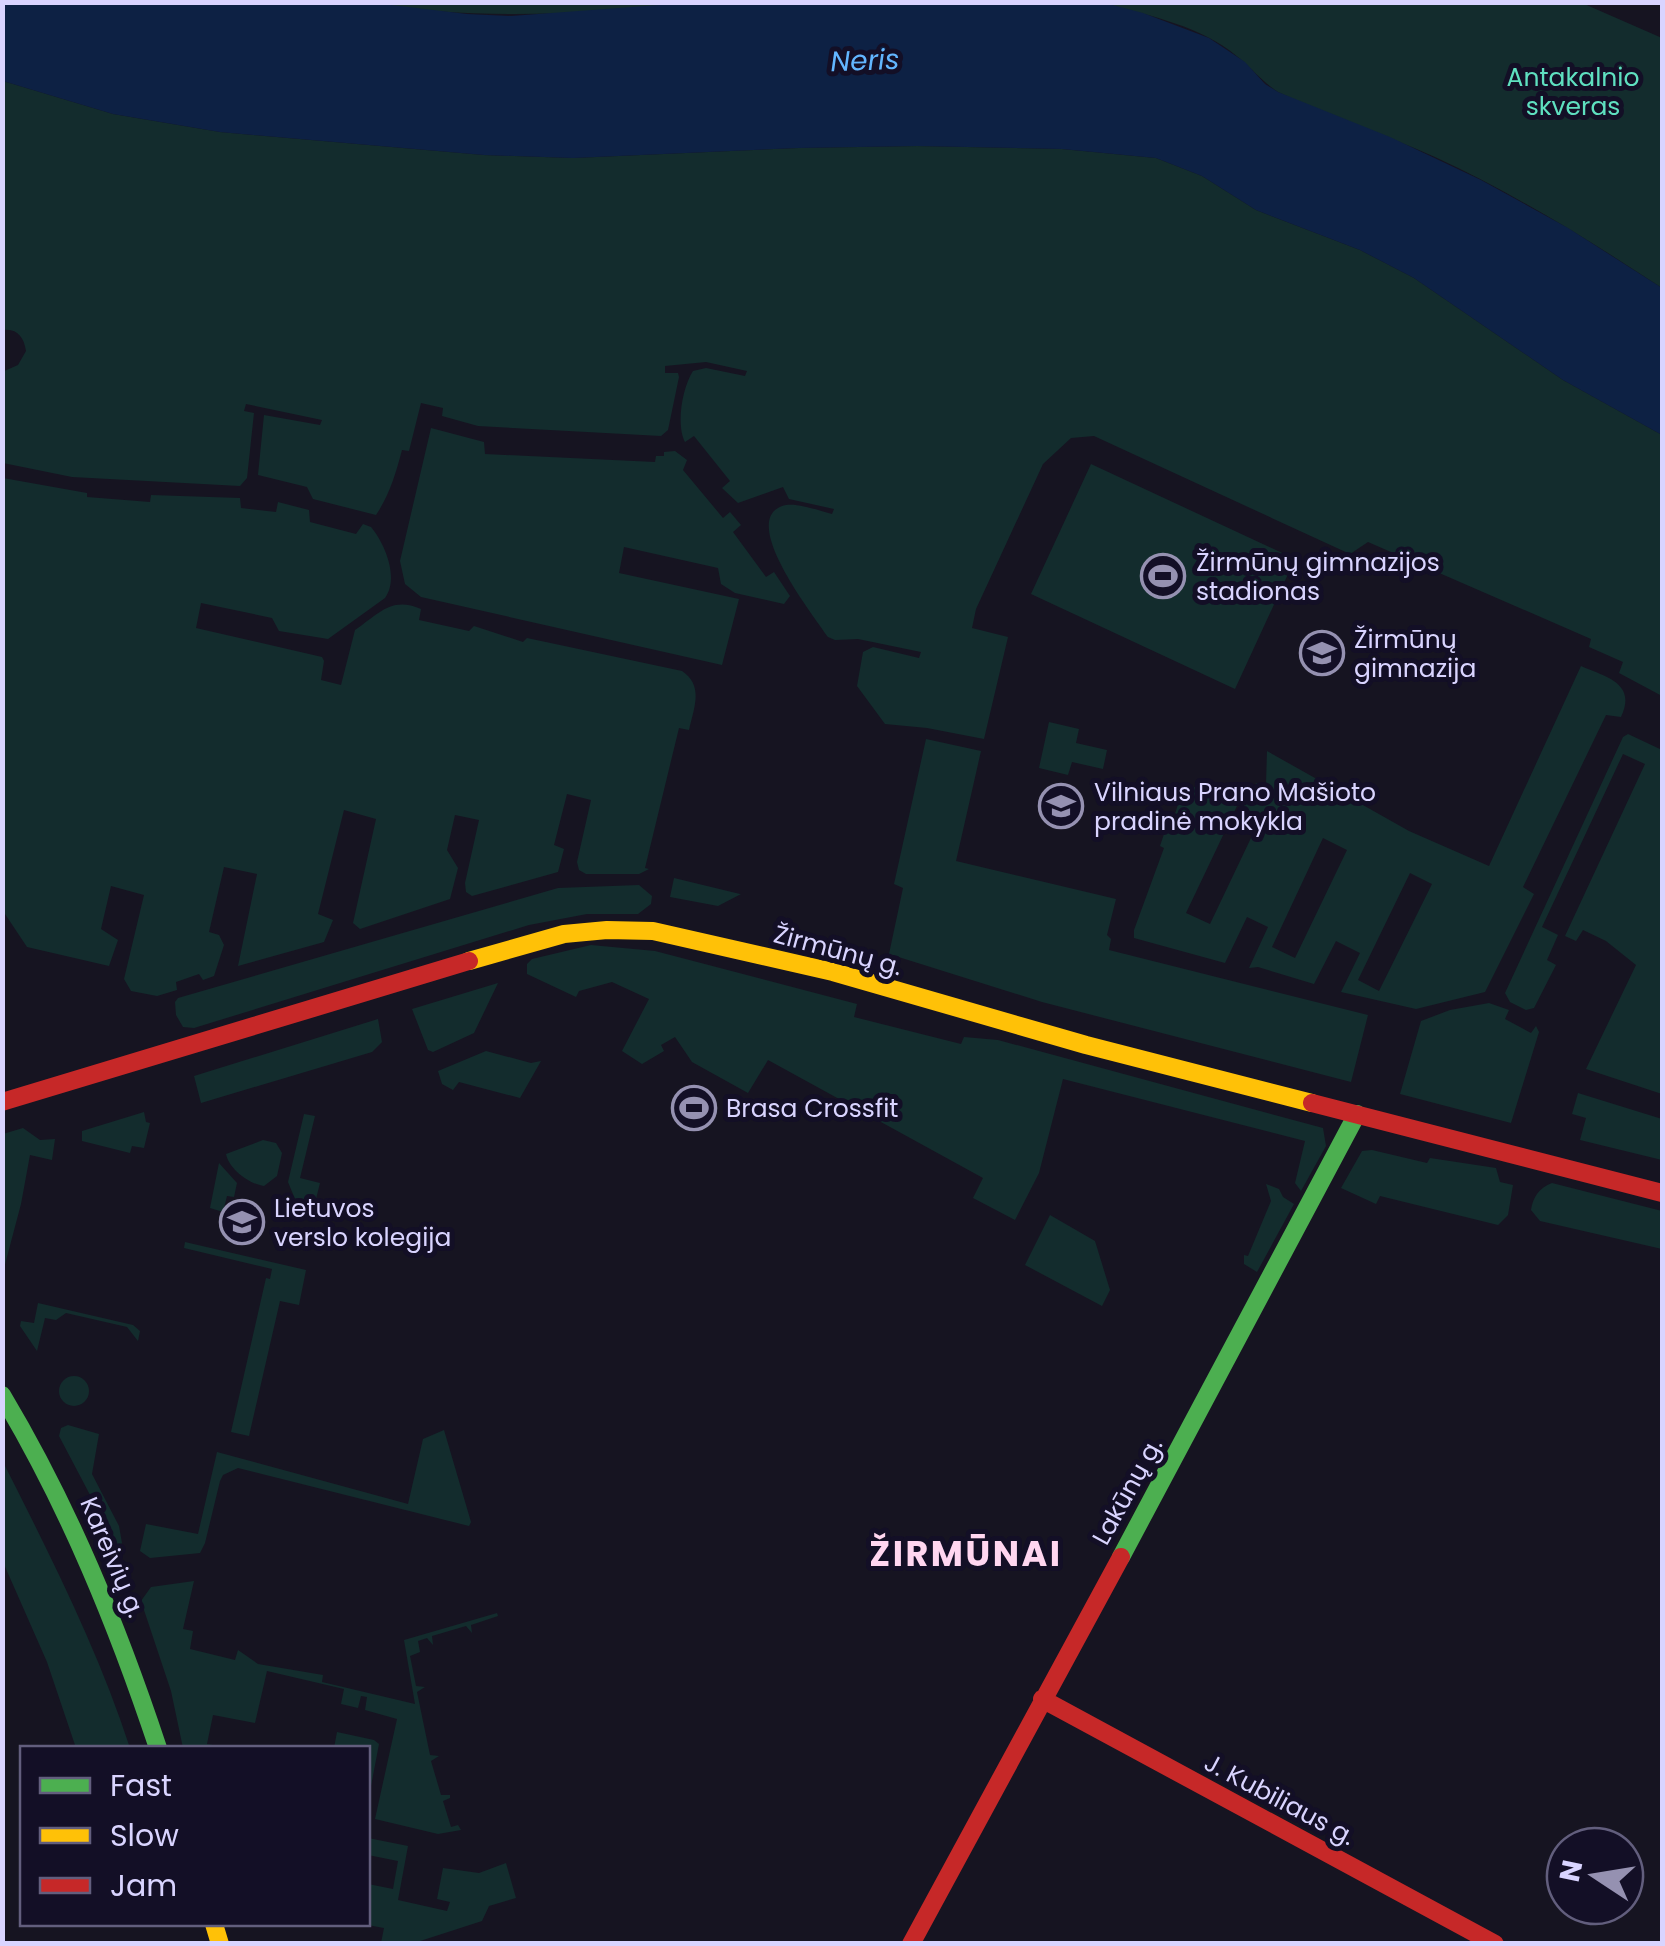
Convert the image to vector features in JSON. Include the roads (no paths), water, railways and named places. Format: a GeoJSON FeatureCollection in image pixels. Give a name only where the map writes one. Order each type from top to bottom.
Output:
{"type":"FeatureCollection","features":[{"type":"Feature","properties":{"kind":"main road","name":"Žirmūnų g."},"geometry":{"type":"LineString","coordinates":[[2,1102],[561,933],[606,928],[653,931],[833,972],[1086,1046],[1662,1194]]}},
{"type":"Feature","properties":{"kind":"main road","name":"Lakūnų g."},"geometry":{"type":"LineString","coordinates":[[911,1944],[1267,1288],[1357,1114]]}},
{"type":"Feature","properties":{"kind":"main road","name":"Kareivių g."},"geometry":{"type":"LineString","coordinates":[[2,1395],[50,1479],[82,1546],[119,1635],[157,1746]]}},
{"type":"Feature","properties":{"kind":"main road","name":"J. Kubiliaus g."},"geometry":{"type":"LineString","coordinates":[[1042,1699],[1495,1944]]}},
{"type":"Feature","properties":{"kind":"water","name":"Neris"},"geometry":{"type":"Polygon","coordinates":[[[366,2],[511,16],[700,2],[1101,2],[1143,13],[1209,38],[1245,62],[1278,92],[1390,137],[1481,180],[1568,228],[1662,288],[1662,435],[1563,380],[1414,278],[1360,250],[1256,210],[1202,176],[1156,158],[1062,149],[917,146],[573,158],[484,155],[220,132],[113,114],[3,81],[3,3],[366,2]]]}},
{"type":"Feature","properties":{"kind":"place","name":"Žirmūnų gimnazijos stadionas"},"geometry":{"type":"Point","coordinates":[1163,576]}},
{"type":"Feature","properties":{"kind":"place","name":"Žirmūnų gimnazija"},"geometry":{"type":"Point","coordinates":[1322,653]}},
{"type":"Feature","properties":{"kind":"place","name":"Vilniaus Prano Mašioto pradinė mokykla"},"geometry":{"type":"Point","coordinates":[1061,806]}},
{"type":"Feature","properties":{"kind":"place","name":"Brasa Crossfit"},"geometry":{"type":"Point","coordinates":[694,1108]}},
{"type":"Feature","properties":{"kind":"place","name":"Lietuvos verslo kolegija"},"geometry":{"type":"Point","coordinates":[242,1222]}},
{"type":"Feature","properties":{"kind":"district","name":"ŽIRMŪNAI"},"geometry":{"type":"Point","coordinates":[966,1554]}},
{"type":"Feature","properties":{"kind":"park label","name":"Antakalnio skveras"},"geometry":{"type":"Point","coordinates":[1573,92]}}]}
